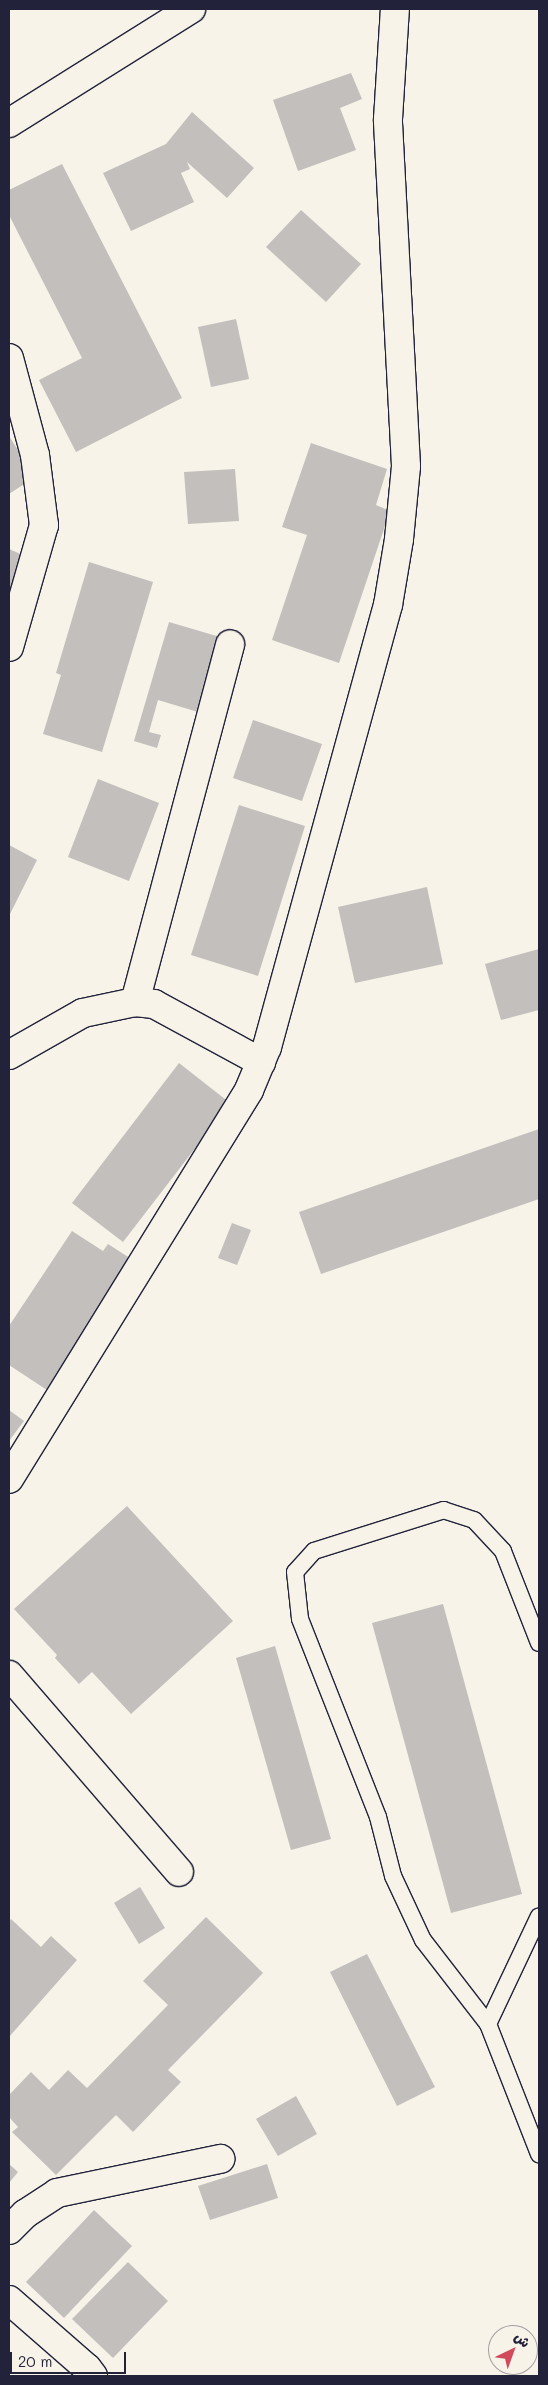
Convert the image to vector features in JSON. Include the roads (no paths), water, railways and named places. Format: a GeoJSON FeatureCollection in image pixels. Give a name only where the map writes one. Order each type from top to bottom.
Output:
{"type":"FeatureCollection","features":[{"type":"Feature","properties":{"kind":"street"},"geometry":{"type":"LineString","coordinates":[[9,123],[191,9]]}},
{"type":"Feature","properties":{"kind":"street"},"geometry":{"type":"LineString","coordinates":[[9,1478],[249,1090],[267,1048],[388,605],[399,539],[406,466],[388,119],[395,9]]}},
{"type":"Feature","properties":{"kind":"street"},"geometry":{"type":"LineString","coordinates":[[9,358],[35,455],[44,525],[9,647]]}},
{"type":"Feature","properties":{"kind":"street"},"geometry":{"type":"LineString","coordinates":[[135,1002],[230,644]]}},
{"type":"Feature","properties":{"kind":"street"},"geometry":{"type":"LineString","coordinates":[[9,1055],[83,1013],[135,1002],[154,1004],[261,1062]]}},
{"type":"Feature","properties":{"kind":"street"},"geometry":{"type":"LineString","coordinates":[[9,1674],[179,1872]]}},
{"type":"Feature","properties":{"kind":"street"},"geometry":{"type":"LineString","coordinates":[[9,2230],[25,2214],[57,2193],[220,2158]]}},
{"type":"Feature","properties":{"kind":"street"},"geometry":{"type":"LineString","coordinates":[[13,2312],[93,2376]]}},
{"type":"Feature","properties":{"kind":"lane"},"geometry":{"type":"LineString","coordinates":[[539,1643],[503,1551],[474,1520],[444,1510],[314,1551],[295,1572],[300,1618],[378,1817],[393,1876],[423,1940],[488,2024],[539,2154]]}},
{"type":"Feature","properties":{"kind":"lane"},"geometry":{"type":"LineString","coordinates":[[488,2024],[539,1916]]}}]}
